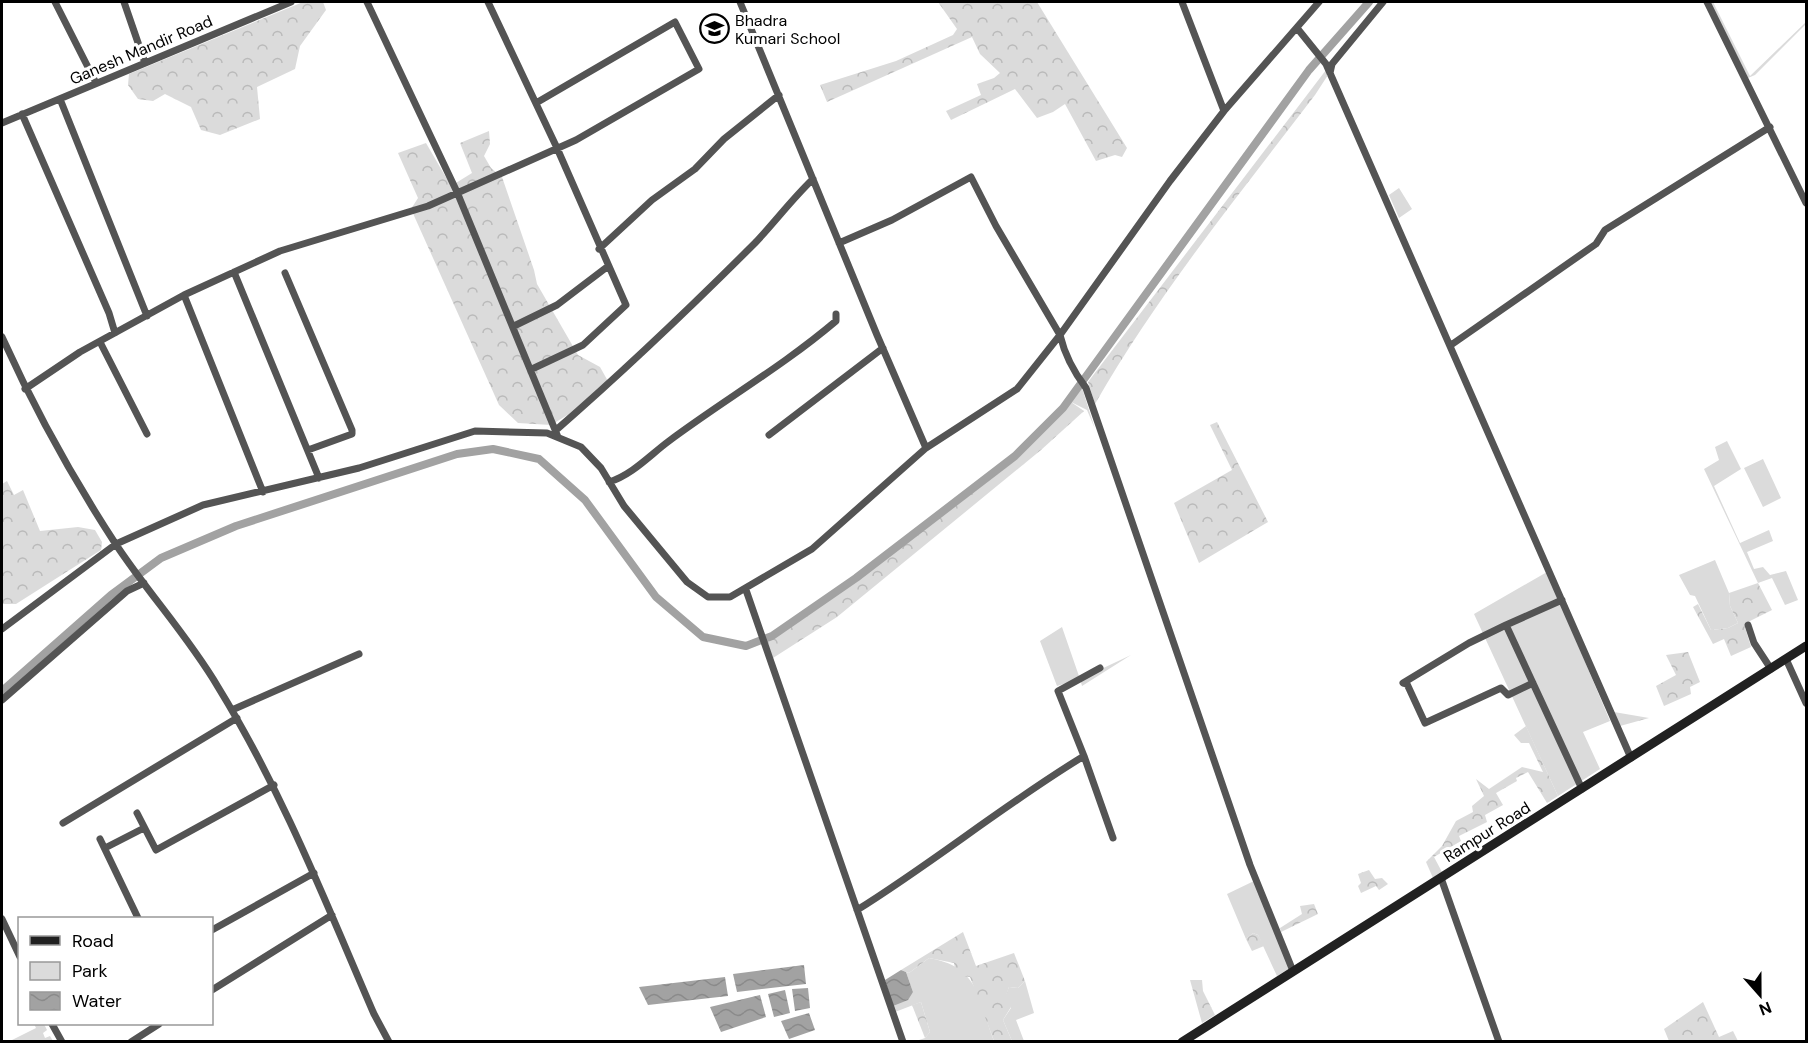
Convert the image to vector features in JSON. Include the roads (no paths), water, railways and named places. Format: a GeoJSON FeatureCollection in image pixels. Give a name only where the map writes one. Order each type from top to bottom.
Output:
{"type":"FeatureCollection","features":[{"type":"Feature","properties":{"kind":"main road","name":"Rampur Road"},"geometry":{"type":"LineString","coordinates":[[1182,1041],[1806,646]]}},
{"type":"Feature","properties":{"kind":"street"},"geometry":{"type":"LineString","coordinates":[[55,2],[96,83]]}},
{"type":"Feature","properties":{"kind":"street"},"geometry":{"type":"LineString","coordinates":[[123,2],[145,63]]}},
{"type":"Feature","properties":{"kind":"street","name":"Ganesh Mandir Road"},"geometry":{"type":"LineString","coordinates":[[2,123],[291,2]]}},
{"type":"Feature","properties":{"kind":"street"},"geometry":{"type":"LineString","coordinates":[[367,2],[457,192],[480,253],[532,369],[556,434]]}},
{"type":"Feature","properties":{"kind":"street"},"geometry":{"type":"LineString","coordinates":[[488,2],[557,148],[599,249],[626,305],[583,345],[532,369]]}},
{"type":"Feature","properties":{"kind":"street"},"geometry":{"type":"LineString","coordinates":[[740,2],[883,348],[927,448]]}},
{"type":"Feature","properties":{"kind":"street"},"geometry":{"type":"LineString","coordinates":[[1182,2],[1224,111]]}},
{"type":"Feature","properties":{"kind":"street"},"geometry":{"type":"LineString","coordinates":[[2,629],[116,544],[203,505],[319,478],[475,431],[556,434],[581,447],[609,482],[624,507],[687,582],[708,597],[730,597],[746,590],[812,549],[927,448],[1017,389],[1060,335],[1224,111],[1319,2]]}},
{"type":"Feature","properties":{"kind":"street"},"geometry":{"type":"LineString","coordinates":[[1330,74],[1332,64],[1383,2]]}},
{"type":"Feature","properties":{"kind":"street"},"geometry":{"type":"LineString","coordinates":[[1707,2],[1806,202]]}},
{"type":"Feature","properties":{"kind":"street"},"geometry":{"type":"LineString","coordinates":[[25,389],[115,333],[184,295],[280,251],[429,206],[576,140],[699,69],[675,22],[536,103]]}},
{"type":"Feature","properties":{"kind":"street"},"geometry":{"type":"LineString","coordinates":[[1297,28],[1326,64],[1630,758]]}},
{"type":"Feature","properties":{"kind":"street"},"geometry":{"type":"LineString","coordinates":[[599,249],[652,200],[695,169],[724,139],[779,94]]}},
{"type":"Feature","properties":{"kind":"street"},"geometry":{"type":"LineString","coordinates":[[60,99],[147,316]]}},
{"type":"Feature","properties":{"kind":"street"},"geometry":{"type":"LineString","coordinates":[[22,114],[109,313],[115,333]]}},
{"type":"Feature","properties":{"kind":"street"},"geometry":{"type":"LineString","coordinates":[[1451,345],[1596,244],[1605,230],[1770,127]]}},
{"type":"Feature","properties":{"kind":"street"},"geometry":{"type":"LineString","coordinates":[[839,243],[892,220],[971,177],[996,226],[1060,335],[1075,375],[1086,388],[1250,864],[1293,971]]}},
{"type":"Feature","properties":{"kind":"street"},"geometry":{"type":"LineString","coordinates":[[556,434],[757,241],[792,199],[813,179]]}},
{"type":"Feature","properties":{"kind":"street"},"geometry":{"type":"LineString","coordinates":[[514,326],[557,304],[608,267]]}},
{"type":"Feature","properties":{"kind":"street"},"geometry":{"type":"LineString","coordinates":[[234,272],[319,478]]}},
{"type":"Feature","properties":{"kind":"street"},"geometry":{"type":"LineString","coordinates":[[285,273],[352,430],[352,434],[346,438],[308,450]]}},
{"type":"Feature","properties":{"kind":"street"},"geometry":{"type":"LineString","coordinates":[[184,295],[263,492]]}},
{"type":"Feature","properties":{"kind":"street"},"geometry":{"type":"LineString","coordinates":[[609,482],[621,479],[669,441],[776,368],[836,321],[836,314]]}},
{"type":"Feature","properties":{"kind":"street"},"geometry":{"type":"LineString","coordinates":[[2,337],[25,389],[116,544],[200,657],[274,785],[389,1041]]}},
{"type":"Feature","properties":{"kind":"street"},"geometry":{"type":"LineString","coordinates":[[100,342],[147,434]]}},
{"type":"Feature","properties":{"kind":"street"},"geometry":{"type":"LineString","coordinates":[[769,435],[883,348]]}},
{"type":"Feature","properties":{"kind":"street"},"geometry":{"type":"LineString","coordinates":[[2,700],[127,591],[143,581]]}},
{"type":"Feature","properties":{"kind":"street"},"geometry":{"type":"LineString","coordinates":[[746,590],[903,1041]]}},
{"type":"Feature","properties":{"kind":"street"},"geometry":{"type":"LineString","coordinates":[[1533,683],[1508,695],[1502,688],[1425,723],[1407,684],[1403,683],[1469,643],[1562,600]]}},
{"type":"Feature","properties":{"kind":"street"},"geometry":{"type":"LineString","coordinates":[[1748,625],[1754,643],[1771,669]]}},
{"type":"Feature","properties":{"kind":"street"},"geometry":{"type":"LineString","coordinates":[[1506,626],[1582,789]]}},
{"type":"Feature","properties":{"kind":"street"},"geometry":{"type":"LineString","coordinates":[[232,710],[359,654]]}},
{"type":"Feature","properties":{"kind":"street"},"geometry":{"type":"LineString","coordinates":[[1786,659],[1806,703]]}},
{"type":"Feature","properties":{"kind":"street"},"geometry":{"type":"LineString","coordinates":[[1100,668],[1058,691],[1113,838]]}},
{"type":"Feature","properties":{"kind":"street"},"geometry":{"type":"LineString","coordinates":[[63,823],[237,718]]}},
{"type":"Feature","properties":{"kind":"street"},"geometry":{"type":"LineString","coordinates":[[857,910],[901,882],[1039,784],[1084,756]]}},
{"type":"Feature","properties":{"kind":"street"},"geometry":{"type":"LineString","coordinates":[[137,813],[158,853],[274,785]]}},
{"type":"Feature","properties":{"kind":"street"},"geometry":{"type":"LineString","coordinates":[[105,848],[144,828]]}},
{"type":"Feature","properties":{"kind":"street"},"geometry":{"type":"LineString","coordinates":[[100,839],[138,917]]}},
{"type":"Feature","properties":{"kind":"street"},"geometry":{"type":"LineString","coordinates":[[213,929],[314,873]]}},
{"type":"Feature","properties":{"kind":"street"},"geometry":{"type":"LineString","coordinates":[[1441,878],[1499,1041]]}},
{"type":"Feature","properties":{"kind":"street"},"geometry":{"type":"LineString","coordinates":[[213,989],[332,915]]}},
{"type":"Feature","properties":{"kind":"street"},"geometry":{"type":"LineString","coordinates":[[2,919],[18,953]]}},
{"type":"Feature","properties":{"kind":"street"},"geometry":{"type":"LineString","coordinates":[[53,1025],[62,1041]]}},
{"type":"Feature","properties":{"kind":"street"},"geometry":{"type":"LineString","coordinates":[[131,1041],[156,1025]]}},
{"type":"Feature","properties":{"kind":"water"},"geometry":{"type":"Polygon","coordinates":[[[804,965],[806,984],[737,992],[733,974],[804,965]]]}},
{"type":"Feature","properties":{"kind":"water"},"geometry":{"type":"Polygon","coordinates":[[[901,970],[906,972],[913,992],[908,1000],[893,1006],[885,980],[901,970]]]}},
{"type":"Feature","properties":{"kind":"water"},"geometry":{"type":"Polygon","coordinates":[[[725,977],[728,996],[648,1005],[639,987],[725,977]]]}},
{"type":"Feature","properties":{"kind":"water"},"geometry":{"type":"Polygon","coordinates":[[[808,988],[810,1008],[795,1011],[792,989],[808,988]]]}},
{"type":"Feature","properties":{"kind":"water"},"geometry":{"type":"Polygon","coordinates":[[[785,990],[790,1013],[774,1017],[768,994],[785,990]]]}},
{"type":"Feature","properties":{"kind":"water"},"geometry":{"type":"Polygon","coordinates":[[[760,995],[766,1017],[721,1032],[710,1007],[760,995]]]}},
{"type":"Feature","properties":{"kind":"water"},"geometry":{"type":"Polygon","coordinates":[[[809,1013],[815,1030],[789,1039],[781,1021],[809,1013]]]}},
{"type":"Feature","properties":{"kind":"waterway"},"geometry":{"type":"LineString","coordinates":[[2,691],[111,595],[161,558],[236,526],[457,454],[493,449],[539,459],[585,500],[656,597],[703,637],[746,646],[772,636],[856,578],[1015,456],[1063,408],[1309,70],[1369,2]]}},
{"type":"Feature","properties":{"kind":"place","name":"Bhadra Kumari School"},"geometry":{"type":"Point","coordinates":[714,29]}}]}
